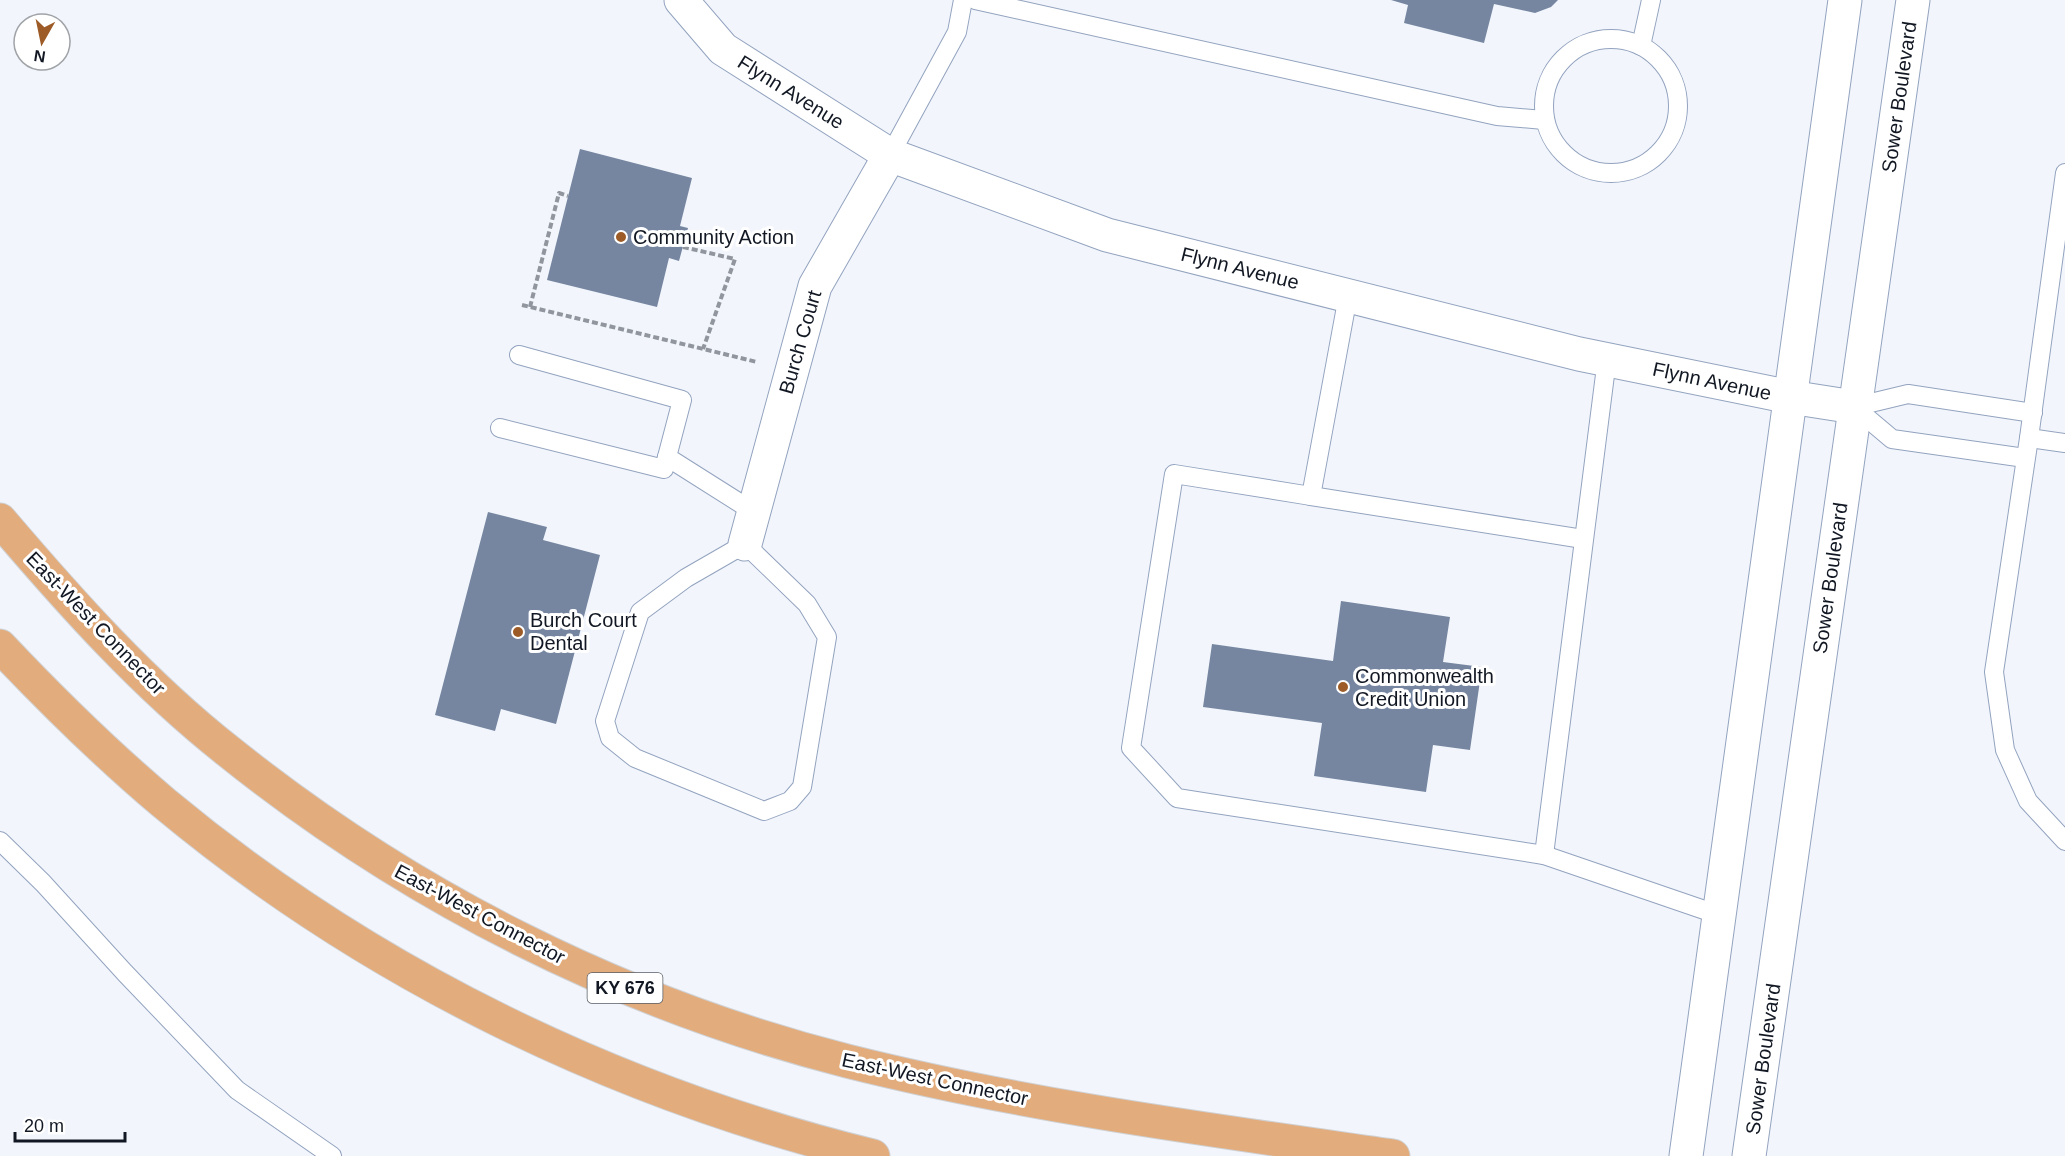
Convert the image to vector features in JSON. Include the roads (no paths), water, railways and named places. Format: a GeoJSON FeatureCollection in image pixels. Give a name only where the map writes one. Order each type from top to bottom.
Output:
{"type":"FeatureCollection","features":[{"type":"Feature","properties":{"kind":"main road","name":"East-West Connector"},"geometry":{"type":"LineString","coordinates":[[0,520],[63,594],[141,674],[225,749],[315,818],[411,880],[513,936],[619,986],[742,1030],[845,1060],[962,1087],[1104,1113],[1393,1156]]}},
{"type":"Feature","properties":{"kind":"main road"},"geometry":{"type":"LineString","coordinates":[[0,646],[68,716],[165,803],[268,883],[378,955],[494,1019],[616,1073],[742,1119],[873,1156]]}},
{"type":"Feature","properties":{"kind":"street","name":"Flynn Avenue"},"geometry":{"type":"LineString","coordinates":[[681,0],[723,49],[890,155],[1107,235],[1606,359],[1790,397],[1854,407]]}},
{"type":"Feature","properties":{"kind":"street"},"geometry":{"type":"LineString","coordinates":[[1686,1156],[1845,0]]}},
{"type":"Feature","properties":{"kind":"street","name":"Sower Boulevard"},"geometry":{"type":"LineString","coordinates":[[1749,1156],[1913,0]]}},
{"type":"Feature","properties":{"kind":"street","name":"Burch Court"},"geometry":{"type":"LineString","coordinates":[[745,544],[815,286],[890,155]]}},
{"type":"Feature","properties":{"kind":"lane"},"geometry":{"type":"LineString","coordinates":[[890,155],[957,32],[963,0]]}},
{"type":"Feature","properties":{"kind":"lane"},"geometry":{"type":"LineString","coordinates":[[975,0],[1497,116],[1544,120]]}},
{"type":"Feature","properties":{"kind":"lane"},"geometry":{"type":"LineString","coordinates":[[1641,45],[1651,0]]}},
{"type":"Feature","properties":{"kind":"lane"},"geometry":{"type":"LineString","coordinates":[[1599,39],[1620,39],[1641,45],[1658,58],[1671,76],[1677,96],[1677,120],[1668,141],[1653,158],[1633,169],[1610,173],[1587,169],[1567,157],[1552,139],[1544,120],[1543,98],[1549,77],[1570,53],[1578,47],[1599,39]]}},
{"type":"Feature","properties":{"kind":"lane"},"geometry":{"type":"LineString","coordinates":[[2065,173],[2033,413],[1994,672],[2005,750],[2028,801],[2065,841]]}},
{"type":"Feature","properties":{"kind":"lane"},"geometry":{"type":"LineString","coordinates":[[1311,496],[1348,296]]}},
{"type":"Feature","properties":{"kind":"lane"},"geometry":{"type":"LineString","coordinates":[[500,428],[664,469],[682,400],[519,355]]}},
{"type":"Feature","properties":{"kind":"lane"},"geometry":{"type":"LineString","coordinates":[[1544,855],[1606,359]]}},
{"type":"Feature","properties":{"kind":"lane"},"geometry":{"type":"LineString","coordinates":[[1854,407],[1908,394],[2033,413]]}},
{"type":"Feature","properties":{"kind":"lane"},"geometry":{"type":"LineString","coordinates":[[1854,407],[1892,439],[2025,458]]}},
{"type":"Feature","properties":{"kind":"lane"},"geometry":{"type":"LineString","coordinates":[[2029,438],[2065,443]]}},
{"type":"Feature","properties":{"kind":"lane"},"geometry":{"type":"LineString","coordinates":[[667,457],[754,512]]}},
{"type":"Feature","properties":{"kind":"lane"},"geometry":{"type":"LineString","coordinates":[[1584,539],[1174,474],[1131,748],[1177,798],[1544,855],[1719,915]]}},
{"type":"Feature","properties":{"kind":"lane"},"geometry":{"type":"LineString","coordinates":[[745,544],[807,604],[827,637],[802,787],[790,801],[764,811],[635,758],[610,738],[605,721],[640,612],[686,578],[745,544]]}},
{"type":"Feature","properties":{"kind":"lane"},"geometry":{"type":"LineString","coordinates":[[0,841],[43,883],[237,1090],[332,1156]]}},
{"type":"Feature","properties":{"kind":"place","name":"Community Action"},"geometry":{"type":"Point","coordinates":[621,237]}},
{"type":"Feature","properties":{"kind":"place","name":"Burch Court Dental"},"geometry":{"type":"Point","coordinates":[518,632]}},
{"type":"Feature","properties":{"kind":"place","name":"Commonwealth Credit Union"},"geometry":{"type":"Point","coordinates":[1343,687]}}]}
